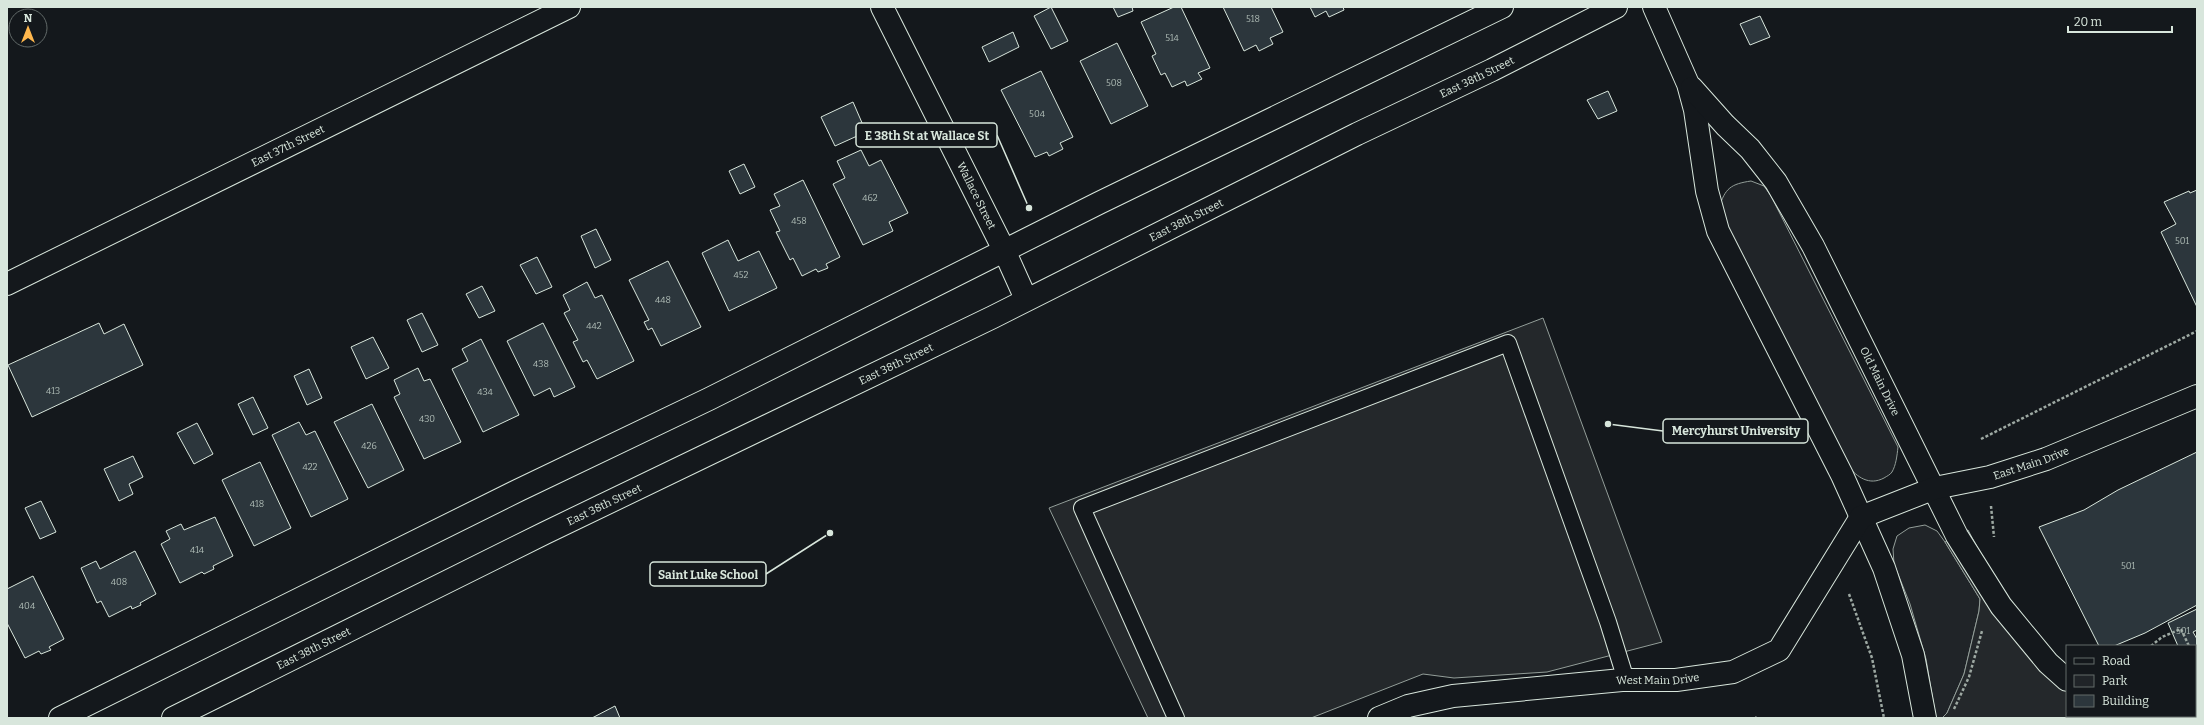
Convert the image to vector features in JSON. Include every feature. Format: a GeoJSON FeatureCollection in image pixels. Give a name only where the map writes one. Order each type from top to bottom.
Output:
{"type":"FeatureCollection","features":[{"type":"Feature","properties":{"kind":"street","name":"East 37th Street"},"geometry":{"type":"LineString","coordinates":[[7,284],[569,7]]}},
{"type":"Feature","properties":{"kind":"street","name":"Wallace Street"},"geometry":{"type":"LineString","coordinates":[[882,7],[1004,250],[1026,299]]}},
{"type":"Feature","properties":{"kind":"street"},"geometry":{"type":"LineString","coordinates":[[60,718],[498,500],[709,399],[1004,250],[1502,7]]}},
{"type":"Feature","properties":{"kind":"street","name":"East 38th Street"},"geometry":{"type":"LineString","coordinates":[[173,718],[1616,7]]}},
{"type":"Feature","properties":{"kind":"street","name":"Old Main Drive"},"geometry":{"type":"LineString","coordinates":[[1654,7],[1688,84],[1696,110],[1707,191],[1718,231],[1842,475],[1884,568],[1913,655],[1925,718]]}},
{"type":"Feature","properties":{"kind":"street","name":"Old Main Drive"},"geometry":{"type":"LineString","coordinates":[[1688,84],[1725,126],[1750,149],[1776,182],[1812,246],[1903,429],[1935,488],[1957,536],[2001,606],[2048,664],[2066,679]]}},
{"type":"Feature","properties":{"kind":"street","name":"East Main Drive"},"geometry":{"type":"LineString","coordinates":[[1861,517],[1935,488],[1990,477],[2046,460],[2197,396]]}},
{"type":"Feature","properties":{"kind":"street","name":"West Main Drive"},"geometry":{"type":"LineString","coordinates":[[1379,718],[1408,706],[1453,696],[1626,680],[1676,680],[1733,672],[1778,650],[1861,517]]}},
{"type":"Feature","properties":{"kind":"lane"},"geometry":{"type":"LineString","coordinates":[[1176,718],[1082,508],[1508,343],[1608,622],[1626,680]]}},
{"type":"Feature","properties":{"kind":"path"},"geometry":{"type":"LineString","coordinates":[[1981,439],[2197,331]]}},
{"type":"Feature","properties":{"kind":"path"},"geometry":{"type":"LineString","coordinates":[[1836,555],[1872,658],[1884,718]]}},
{"type":"Feature","properties":{"kind":"path"},"geometry":{"type":"LineString","coordinates":[[2153,645],[2162,638],[2181,629],[2189,645]]}},
{"type":"Feature","properties":{"kind":"green space"},"geometry":{"type":"Polygon","coordinates":[[[1751,181],[1764,186],[1771,196],[1898,447],[1892,472],[1884,478],[1868,481],[1855,474],[1848,466],[1727,226],[1719,208],[1726,191],[1738,184],[1751,181]]]}},
{"type":"Feature","properties":{"kind":"green space"},"geometry":{"type":"Polygon","coordinates":[[[1925,525],[1937,531],[1980,599],[1979,611],[1964,674],[1947,713],[1942,718],[1936,718],[1926,659],[1910,604],[1894,564],[1893,549],[1897,536],[1909,528],[1925,525]]]}},
{"type":"Feature","properties":{"kind":"shaded area"},"geometry":{"type":"Polygon","coordinates":[[[1543,318],[1662,642],[1547,672],[1454,678],[1423,674],[1311,718],[1148,718],[1049,508],[1543,318]]]}},
{"type":"Feature","properties":{"kind":"shaded area"},"geometry":{"type":"Polygon","coordinates":[[[1968,530],[2004,597],[2066,667],[2066,717],[2127,718],[1942,718],[1947,713],[1964,674],[1979,611],[1980,599],[1945,542],[1968,530]]]}},
{"type":"Feature","properties":{"kind":"building"},"geometry":{"type":"Polygon","coordinates":[[[1051,7],[1068,41],[1051,49],[1034,16],[1051,7]]]}},
{"type":"Feature","properties":{"kind":"building"},"geometry":{"type":"Polygon","coordinates":[[[1113,7],[1132,7],[1133,11],[1118,17],[1113,7]]]}},
{"type":"Feature","properties":{"kind":"building"},"geometry":{"type":"Polygon","coordinates":[[[1174,7],[1181,7],[1210,68],[1198,73],[1202,79],[1187,86],[1185,81],[1172,87],[1165,73],[1161,75],[1152,56],[1156,54],[1141,22],[1174,7]]]}},
{"type":"Feature","properties":{"kind":"building"},"geometry":{"type":"Polygon","coordinates":[[[1223,7],[1271,7],[1283,32],[1270,38],[1273,44],[1259,51],[1256,45],[1244,51],[1223,7]]]}},
{"type":"Feature","properties":{"kind":"building"},"geometry":{"type":"Polygon","coordinates":[[[1310,7],[1343,7],[1344,10],[1329,17],[1326,11],[1315,17],[1310,7]]]}},
{"type":"Feature","properties":{"kind":"building"},"geometry":{"type":"Polygon","coordinates":[[[1760,16],[1770,37],[1750,45],[1740,24],[1760,16]]]}},
{"type":"Feature","properties":{"kind":"building"},"geometry":{"type":"Polygon","coordinates":[[[1013,32],[1019,47],[989,62],[982,47],[1013,32]]]}},
{"type":"Feature","properties":{"kind":"building"},"geometry":{"type":"Polygon","coordinates":[[[1117,43],[1148,106],[1111,124],[1080,61],[1117,43]]]}},
{"type":"Feature","properties":{"kind":"building"},"geometry":{"type":"Polygon","coordinates":[[[1041,71],[1073,137],[1060,143],[1063,149],[1049,156],[1047,152],[1035,157],[1001,90],[1041,71]]]}},
{"type":"Feature","properties":{"kind":"building"},"geometry":{"type":"Polygon","coordinates":[[[1608,91],[1617,111],[1598,119],[1587,100],[1608,91]]]}},
{"type":"Feature","properties":{"kind":"building"},"geometry":{"type":"Polygon","coordinates":[[[853,102],[866,132],[835,146],[821,117],[853,102]]]}},
{"type":"Feature","properties":{"kind":"building"},"geometry":{"type":"Polygon","coordinates":[[[861,150],[869,166],[881,160],[908,213],[889,222],[893,231],[863,245],[833,184],[845,178],[837,161],[861,150]]]}},
{"type":"Feature","properties":{"kind":"building"},"geometry":{"type":"Polygon","coordinates":[[[744,164],[755,187],[740,194],[729,171],[744,164]]]}},
{"type":"Feature","properties":{"kind":"building"},"geometry":{"type":"Polygon","coordinates":[[[803,180],[840,257],[826,264],[828,268],[818,272],[816,269],[802,276],[793,258],[790,260],[776,232],[780,231],[770,210],[780,206],[774,194],[803,180]]]}},
{"type":"Feature","properties":{"kind":"building"},"geometry":{"type":"Polygon","coordinates":[[[2197,190],[2197,307],[2161,232],[2176,224],[2164,202],[2189,191],[2190,193],[2197,190]]]}},
{"type":"Feature","properties":{"kind":"building"},"geometry":{"type":"Polygon","coordinates":[[[596,229],[611,260],[595,268],[581,236],[596,229]]]}},
{"type":"Feature","properties":{"kind":"building"},"geometry":{"type":"Polygon","coordinates":[[[728,240],[738,261],[759,251],[777,288],[729,311],[702,253],[728,240]]]}},
{"type":"Feature","properties":{"kind":"building"},"geometry":{"type":"Polygon","coordinates":[[[537,257],[552,287],[536,294],[520,265],[537,257]]]}},
{"type":"Feature","properties":{"kind":"building"},"geometry":{"type":"Polygon","coordinates":[[[668,261],[701,327],[661,346],[652,328],[648,330],[644,322],[649,320],[629,280],[668,261]]]}},
{"type":"Feature","properties":{"kind":"building"},"geometry":{"type":"Polygon","coordinates":[[[587,282],[595,298],[602,295],[634,361],[597,379],[587,360],[583,362],[573,342],[578,340],[564,313],[570,310],[563,295],[587,282]]]}},
{"type":"Feature","properties":{"kind":"building"},"geometry":{"type":"Polygon","coordinates":[[[482,286],[495,311],[479,318],[466,294],[482,286]]]}},
{"type":"Feature","properties":{"kind":"building"},"geometry":{"type":"Polygon","coordinates":[[[422,313],[438,345],[422,352],[407,320],[422,313]]]}},
{"type":"Feature","properties":{"kind":"building"},"geometry":{"type":"Polygon","coordinates":[[[99,323],[104,334],[124,324],[143,365],[32,417],[8,365],[99,323]]]}},
{"type":"Feature","properties":{"kind":"building"},"geometry":{"type":"Polygon","coordinates":[[[543,323],[575,387],[554,397],[550,388],[534,396],[507,341],[543,323]]]}},
{"type":"Feature","properties":{"kind":"building"},"geometry":{"type":"Polygon","coordinates":[[[373,337],[389,368],[366,379],[351,347],[373,337]]]}},
{"type":"Feature","properties":{"kind":"building"},"geometry":{"type":"Polygon","coordinates":[[[481,339],[519,415],[483,432],[452,369],[468,361],[462,349],[481,339]]]}},
{"type":"Feature","properties":{"kind":"building"},"geometry":{"type":"Polygon","coordinates":[[[418,368],[424,381],[430,379],[461,442],[424,459],[394,397],[400,394],[394,380],[418,368]]]}},
{"type":"Feature","properties":{"kind":"building"},"geometry":{"type":"Polygon","coordinates":[[[309,369],[322,398],[307,405],[294,376],[309,369]]]}},
{"type":"Feature","properties":{"kind":"building"},"geometry":{"type":"Polygon","coordinates":[[[253,397],[268,428],[253,435],[238,404],[253,397]]]}},
{"type":"Feature","properties":{"kind":"building"},"geometry":{"type":"Polygon","coordinates":[[[372,404],[404,470],[368,488],[334,422],[372,404]]]}},
{"type":"Feature","properties":{"kind":"building"},"geometry":{"type":"Polygon","coordinates":[[[299,422],[306,435],[315,431],[348,499],[311,517],[272,435],[299,422]]]}},
{"type":"Feature","properties":{"kind":"building"},"geometry":{"type":"Polygon","coordinates":[[[197,423],[213,454],[194,464],[177,433],[197,423]]]}},
{"type":"Feature","properties":{"kind":"building"},"geometry":{"type":"Polygon","coordinates":[[[2197,452],[2197,605],[2145,633],[2116,645],[2098,645],[2039,527],[2084,510],[2118,490],[2197,452]]]}},
{"type":"Feature","properties":{"kind":"building"},"geometry":{"type":"Polygon","coordinates":[[[133,456],[143,477],[129,484],[133,494],[119,501],[104,469],[133,456]]]}},
{"type":"Feature","properties":{"kind":"building"},"geometry":{"type":"Polygon","coordinates":[[[260,462],[291,528],[254,546],[222,480],[260,462]]]}},
{"type":"Feature","properties":{"kind":"building"},"geometry":{"type":"Polygon","coordinates":[[[41,501],[56,532],[40,539],[25,508],[41,501]]]}},
{"type":"Feature","properties":{"kind":"building"},"geometry":{"type":"Polygon","coordinates":[[[215,517],[233,556],[213,566],[214,569],[204,574],[202,572],[180,583],[161,544],[170,539],[166,531],[181,524],[184,530],[215,517]]]}},
{"type":"Feature","properties":{"kind":"building"},"geometry":{"type":"Polygon","coordinates":[[[135,551],[156,594],[140,603],[141,605],[132,609],[131,606],[109,617],[101,601],[97,603],[81,568],[96,561],[100,569],[135,551]]]}},
{"type":"Feature","properties":{"kind":"building"},"geometry":{"type":"Polygon","coordinates":[[[33,576],[64,639],[49,647],[51,650],[41,654],[39,651],[25,658],[7,623],[7,589],[33,576]]]}},
{"type":"Feature","properties":{"kind":"building"},"geometry":{"type":"Polygon","coordinates":[[[2197,609],[2197,630],[2193,632],[2197,639],[2197,652],[2196,645],[2178,645],[2168,623],[2197,609]]]}},
{"type":"Feature","properties":{"kind":"building"},"geometry":{"type":"Polygon","coordinates":[[[615,706],[620,718],[592,718],[615,706]]]}},
{"type":"Feature","properties":{"kind":"place","name":"E 38th St at Wallace St"},"geometry":{"type":"Point","coordinates":[1029,208]}},
{"type":"Feature","properties":{"kind":"place","name":"Mercyhurst University"},"geometry":{"type":"Point","coordinates":[1608,424]}},
{"type":"Feature","properties":{"kind":"place","name":"Saint Luke School"},"geometry":{"type":"Point","coordinates":[830,533]}}]}
